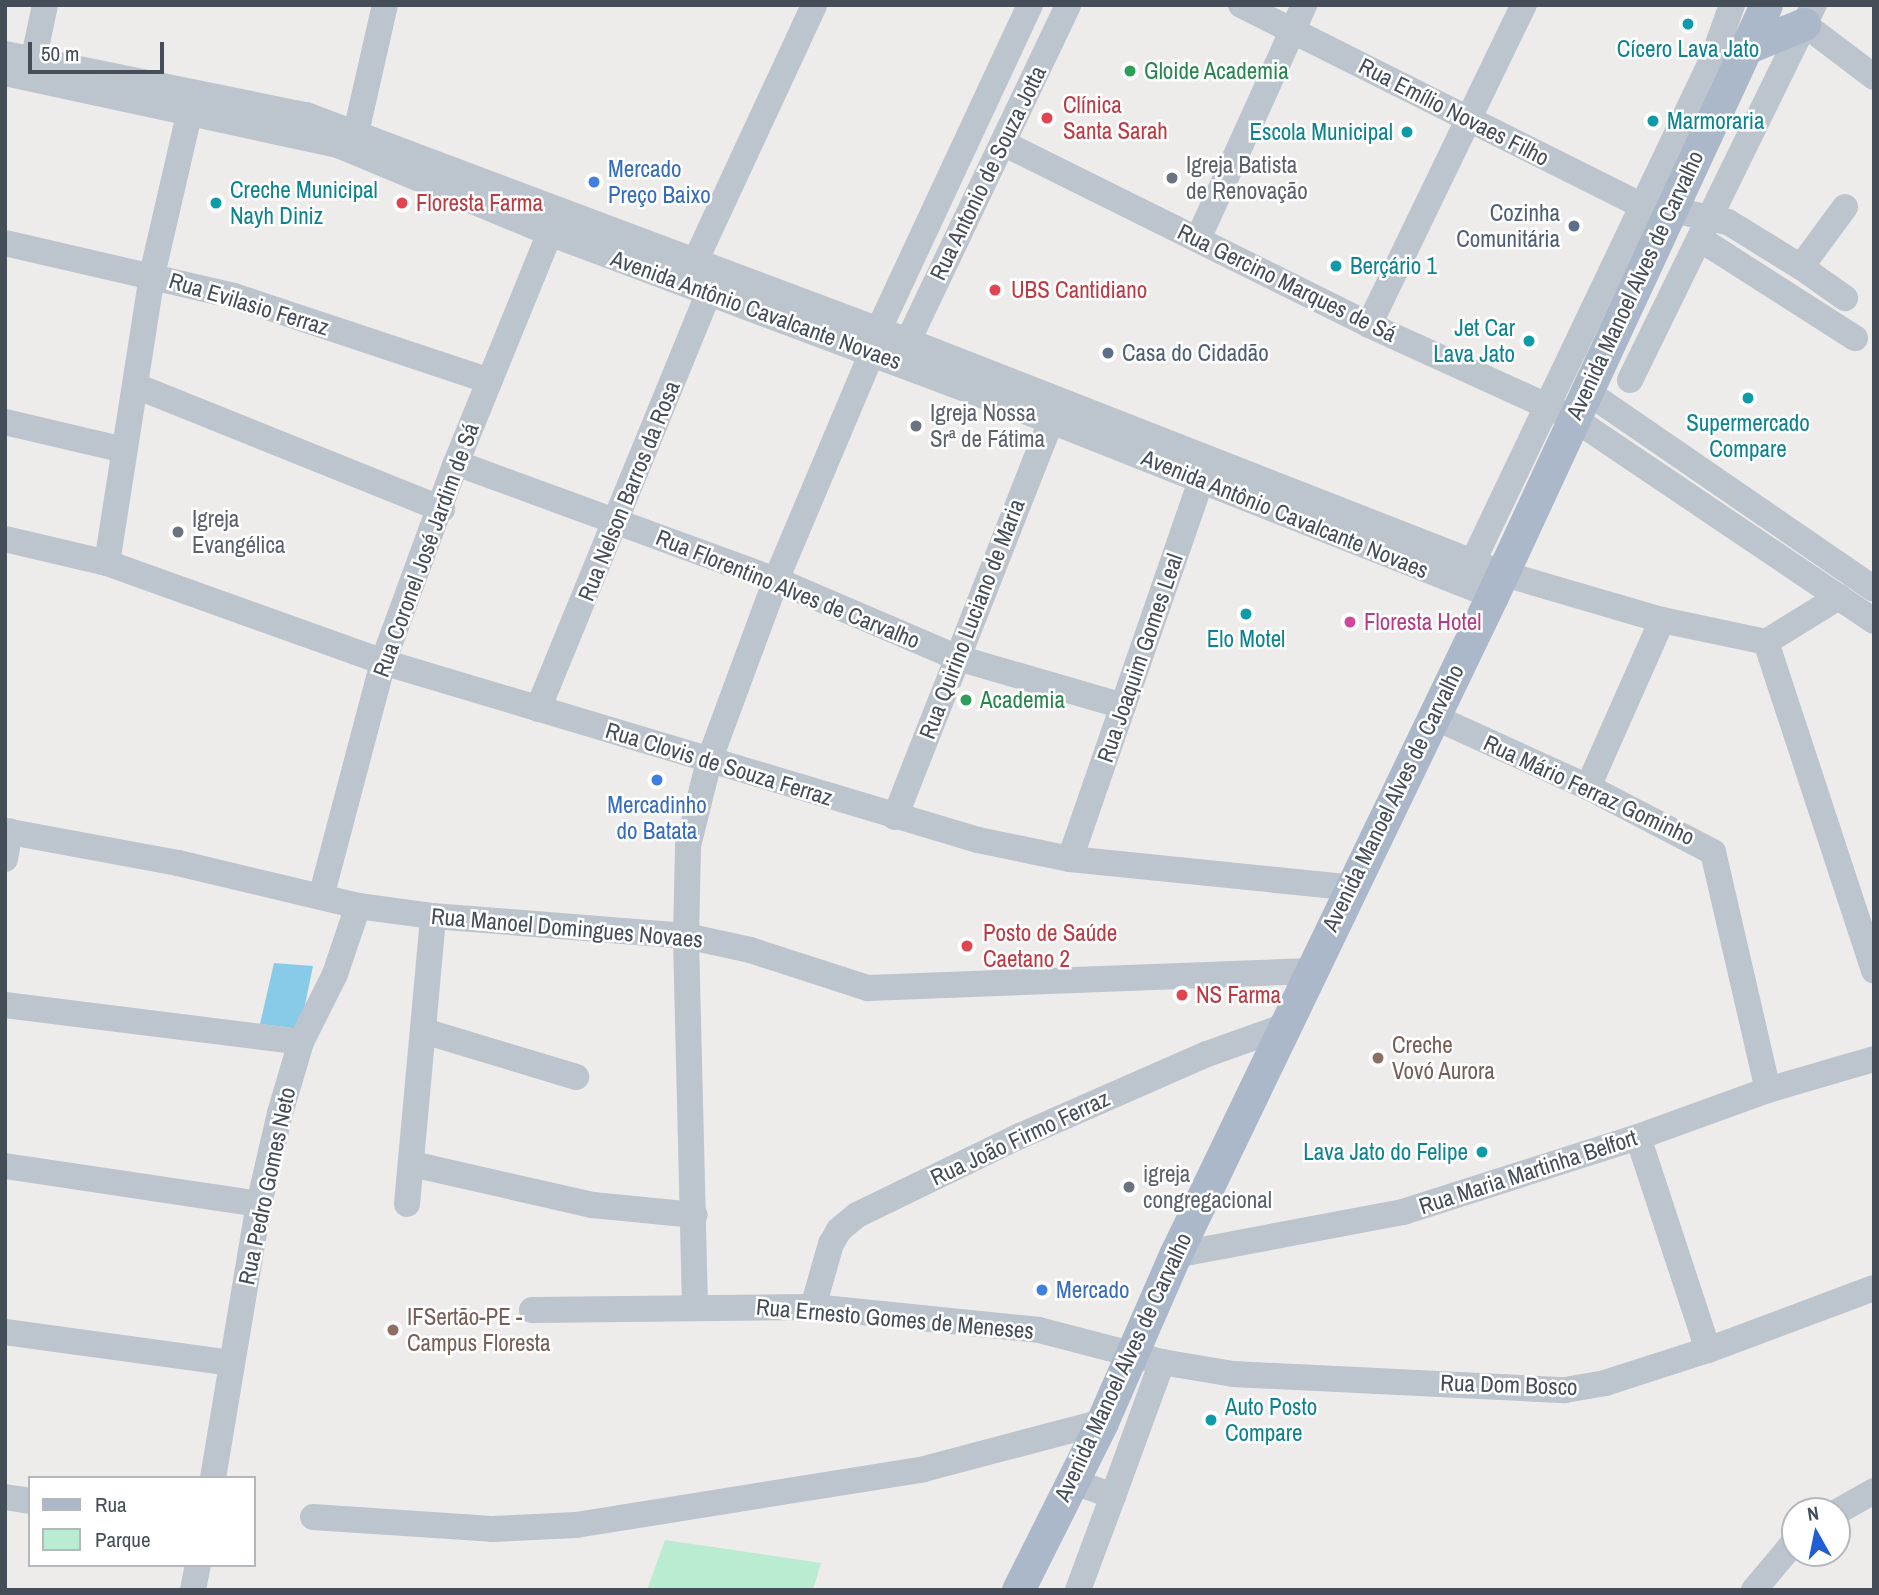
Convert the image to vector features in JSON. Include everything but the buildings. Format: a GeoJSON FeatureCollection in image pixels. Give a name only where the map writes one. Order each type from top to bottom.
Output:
{"type":"FeatureCollection","features":[{"type":"Feature","properties":{"kind":"main road"},"geometry":{"type":"LineString","coordinates":[[1742,30],[1809,15]]}},
{"type":"Feature","properties":{"kind":"main road","name":"Avenida Manoel Alves de Carvalho"},"geometry":{"type":"LineString","coordinates":[[1018,1590],[1102,1422],[1175,1255],[1311,971],[1348,887],[1432,716],[1482,579],[1569,405],[1661,211],[1742,30]]}},
{"type":"Feature","properties":{"kind":"street"},"geometry":{"type":"LineString","coordinates":[[23,70],[45,5]]}},
{"type":"Feature","properties":{"kind":"street"},"geometry":{"type":"LineString","coordinates":[[5,54],[23,70],[257,103],[355,142],[385,5]]}},
{"type":"Feature","properties":{"kind":"street","name":"Rua Antonio de Souza Jotta"},"geometry":{"type":"LineString","coordinates":[[695,1307],[695,1215],[686,936],[688,846],[709,761],[776,580],[875,342],[1030,5]]}},
{"type":"Feature","properties":{"kind":"street","name":"Rua Antonio de Souza Jotta"},"geometry":{"type":"LineString","coordinates":[[908,341],[1068,5]]}},
{"type":"Feature","properties":{"kind":"street","name":"Rua Emílio Novaes Filho"},"geometry":{"type":"LineString","coordinates":[[1241,5],[1469,121],[1661,211],[1706,228]]}},
{"type":"Feature","properties":{"kind":"street"},"geometry":{"type":"LineString","coordinates":[[1198,239],[1304,5]]}},
{"type":"Feature","properties":{"kind":"street"},"geometry":{"type":"LineString","coordinates":[[1369,325],[1524,5]]}},
{"type":"Feature","properties":{"kind":"street","name":"Rua Nelson Barros da Rosa"},"geometry":{"type":"LineString","coordinates":[[538,709],[618,521],[808,7]]}},
{"type":"Feature","properties":{"kind":"street"},"geometry":{"type":"LineString","coordinates":[[1809,15],[1874,77]]}},
{"type":"Feature","properties":{"kind":"street","name":"Avenida Manoel Alves de Carvalho"},"geometry":{"type":"LineString","coordinates":[[1630,380],[1809,15]]}},
{"type":"Feature","properties":{"kind":"street","name":"Avenida Antônio Cavalcante Novaes"},"geometry":{"type":"LineString","coordinates":[[23,70],[190,111],[355,142],[554,222],[707,276],[875,342],[1051,421],[1102,429],[1201,482],[1482,579]]}},
{"type":"Feature","properties":{"kind":"street"},"geometry":{"type":"LineString","coordinates":[[107,563],[152,275],[190,111]]}},
{"type":"Feature","properties":{"kind":"street","name":"Rua Gercino Marques de Sá"},"geometry":{"type":"LineString","coordinates":[[1003,143],[1369,325],[1569,405]]}},
{"type":"Feature","properties":{"kind":"street"},"geometry":{"type":"LineString","coordinates":[[1801,267],[1844,207]]}},
{"type":"Feature","properties":{"kind":"street","name":"Rua Coronel José Jardim de Sá"},"geometry":{"type":"LineString","coordinates":[[320,897],[383,662],[442,509],[456,463],[554,222]]}},
{"type":"Feature","properties":{"kind":"street"},"geometry":{"type":"LineString","coordinates":[[1706,228],[1738,227],[1845,298]]}},
{"type":"Feature","properties":{"kind":"street"},"geometry":{"type":"LineString","coordinates":[[1706,228],[1855,338]]}},
{"type":"Feature","properties":{"kind":"street","name":"Rua Evilasio Ferraz"},"geometry":{"type":"LineString","coordinates":[[5,243],[234,296],[489,381]]}},
{"type":"Feature","properties":{"kind":"street"},"geometry":{"type":"LineString","coordinates":[[875,342],[908,341],[1102,429],[1209,457],[1482,579],[1766,642],[1839,597]]}},
{"type":"Feature","properties":{"kind":"street"},"geometry":{"type":"LineString","coordinates":[[136,386],[442,509]]}},
{"type":"Feature","properties":{"kind":"street"},"geometry":{"type":"LineString","coordinates":[[1569,405],[1809,543],[1874,589]]}},
{"type":"Feature","properties":{"kind":"street"},"geometry":{"type":"LineString","coordinates":[[1569,405],[1874,621]]}},
{"type":"Feature","properties":{"kind":"street","name":"Rua Quirino Luciano de Maria"},"geometry":{"type":"LineString","coordinates":[[895,817],[1051,421]]}},
{"type":"Feature","properties":{"kind":"street"},"geometry":{"type":"LineString","coordinates":[[5,422],[124,450]]}},
{"type":"Feature","properties":{"kind":"street","name":"Rua Joaquim Gomes Leal"},"geometry":{"type":"LineString","coordinates":[[1070,859],[1209,457]]}},
{"type":"Feature","properties":{"kind":"street","name":"Rua Florentino Alves de Carvalho"},"geometry":{"type":"LineString","coordinates":[[456,463],[776,580],[958,658],[1123,706]]}},
{"type":"Feature","properties":{"kind":"street","name":"Rua Clovis de Souza Ferraz"},"geometry":{"type":"LineString","coordinates":[[5,539],[107,563],[383,662],[895,817],[1070,859],[1348,887]]}},
{"type":"Feature","properties":{"kind":"street"},"geometry":{"type":"LineString","coordinates":[[1792,565],[1809,543]]}},
{"type":"Feature","properties":{"kind":"street"},"geometry":{"type":"LineString","coordinates":[[1588,787],[1661,620]]}},
{"type":"Feature","properties":{"kind":"street"},"geometry":{"type":"LineString","coordinates":[[1766,642],[1874,971]]}},
{"type":"Feature","properties":{"kind":"street","name":"Rua Mário Ferraz Gominho"},"geometry":{"type":"LineString","coordinates":[[1432,716],[1588,787],[1713,852],[1768,1090]]}},
{"type":"Feature","properties":{"kind":"street"},"geometry":{"type":"LineString","coordinates":[[5,859],[8,831]]}},
{"type":"Feature","properties":{"kind":"street","name":"Rua Manoel Domingues Novaes"},"geometry":{"type":"LineString","coordinates":[[8,831],[178,863],[358,906],[433,916],[686,936],[750,950],[868,988],[1311,971]]}},
{"type":"Feature","properties":{"kind":"street","name":"Rua Pedro Gomes Neto"},"geometry":{"type":"LineString","coordinates":[[213,1476],[259,1204],[301,1042],[335,974],[358,906]]}},
{"type":"Feature","properties":{"kind":"street"},"geometry":{"type":"LineString","coordinates":[[407,1203],[433,916]]}},
{"type":"Feature","properties":{"kind":"street"},"geometry":{"type":"LineString","coordinates":[[5,1004],[301,1042]]}},
{"type":"Feature","properties":{"kind":"street","name":"Rua João Firmo Ferraz"},"geometry":{"type":"LineString","coordinates":[[814,1307],[831,1244],[839,1230],[857,1215],[1045,1125],[1207,1054],[1283,1027]]}},
{"type":"Feature","properties":{"kind":"street"},"geometry":{"type":"LineString","coordinates":[[424,1031],[576,1077]]}},
{"type":"Feature","properties":{"kind":"street","name":"Rua Maria Martinha Belfort"},"geometry":{"type":"LineString","coordinates":[[1175,1255],[1370,1220],[1638,1137],[1768,1090],[1874,1059]]}},
{"type":"Feature","properties":{"kind":"street"},"geometry":{"type":"LineString","coordinates":[[1638,1137],[1708,1350]]}},
{"type":"Feature","properties":{"kind":"street"},"geometry":{"type":"LineString","coordinates":[[412,1164],[593,1205],[695,1215]]}},
{"type":"Feature","properties":{"kind":"street"},"geometry":{"type":"LineString","coordinates":[[5,1166],[259,1204]]}},
{"type":"Feature","properties":{"kind":"street","name":"Rua Dom Bosco"},"geometry":{"type":"LineString","coordinates":[[1130,1354],[1162,1362],[1285,1378],[1565,1390],[1605,1383],[1708,1350],[1874,1288]]}},
{"type":"Feature","properties":{"kind":"street","name":"Rua Ernesto Gomes de Meneses"},"geometry":{"type":"LineString","coordinates":[[532,1310],[814,1307],[987,1321],[1040,1329],[1130,1354]]}},
{"type":"Feature","properties":{"kind":"street"},"geometry":{"type":"LineString","coordinates":[[5,1332],[231,1363]]}},
{"type":"Feature","properties":{"kind":"street"},"geometry":{"type":"LineString","coordinates":[[1078,1590],[1162,1362]]}},
{"type":"Feature","properties":{"kind":"street"},"geometry":{"type":"LineString","coordinates":[[313,1517],[492,1529],[576,1525],[924,1469],[1102,1422]]}},
{"type":"Feature","properties":{"kind":"street"},"geometry":{"type":"LineString","coordinates":[[1072,1481],[1113,1496]]}},
{"type":"Feature","properties":{"kind":"street"},"geometry":{"type":"LineString","coordinates":[[1851,1504],[1874,1491]]}},
{"type":"Feature","properties":{"kind":"street"},"geometry":{"type":"LineString","coordinates":[[5,1497],[28,1501]]}},
{"type":"Feature","properties":{"kind":"street"},"geometry":{"type":"LineString","coordinates":[[1754,1590],[1781,1558]]}},
{"type":"Feature","properties":{"kind":"street"},"geometry":{"type":"LineString","coordinates":[[193,1590],[198,1567]]}},
{"type":"Feature","properties":{"kind":"green space"},"geometry":{"type":"Polygon","coordinates":[[[665,1540],[821,1563],[813,1590],[647,1590],[665,1540]]]}},
{"type":"Feature","properties":{"kind":"water"},"geometry":{"type":"Polygon","coordinates":[[[274,963],[313,966],[300,1029],[260,1024],[274,963]]]}},
{"type":"Feature","properties":{"kind":"place","name":"Cícero Lava Jato"},"geometry":{"type":"Point","coordinates":[1688,24]}},
{"type":"Feature","properties":{"kind":"place","name":"Gloide Academia"},"geometry":{"type":"Point","coordinates":[1130,71]}},
{"type":"Feature","properties":{"kind":"place","name":"Clínica Santa Sarah"},"geometry":{"type":"Point","coordinates":[1047,118]}},
{"type":"Feature","properties":{"kind":"place","name":"Marmoraria"},"geometry":{"type":"Point","coordinates":[1653,121]}},
{"type":"Feature","properties":{"kind":"place","name":"Escola Municipal"},"geometry":{"type":"Point","coordinates":[1407,132]}},
{"type":"Feature","properties":{"kind":"place","name":"Igreja Batista de Renovação"},"geometry":{"type":"Point","coordinates":[1172,178]}},
{"type":"Feature","properties":{"kind":"place","name":"Mercado Preço Baixo"},"geometry":{"type":"Point","coordinates":[594,182]}},
{"type":"Feature","properties":{"kind":"place","name":"Creche Municipal Nayh Diniz"},"geometry":{"type":"Point","coordinates":[216,203]}},
{"type":"Feature","properties":{"kind":"place","name":"Floresta Farma"},"geometry":{"type":"Point","coordinates":[402,203]}},
{"type":"Feature","properties":{"kind":"place","name":"Cozinha Comunitária"},"geometry":{"type":"Point","coordinates":[1574,226]}},
{"type":"Feature","properties":{"kind":"place","name":"Berçário 1"},"geometry":{"type":"Point","coordinates":[1336,266]}},
{"type":"Feature","properties":{"kind":"place","name":"UBS Cantidiano"},"geometry":{"type":"Point","coordinates":[995,290]}},
{"type":"Feature","properties":{"kind":"place","name":"Jet Car Lava Jato"},"geometry":{"type":"Point","coordinates":[1529,341]}},
{"type":"Feature","properties":{"kind":"place","name":"Casa do Cidadão"},"geometry":{"type":"Point","coordinates":[1108,353]}},
{"type":"Feature","properties":{"kind":"place","name":"Supermercado Compare"},"geometry":{"type":"Point","coordinates":[1748,398]}},
{"type":"Feature","properties":{"kind":"place","name":"Igreja Nossa Srª de Fátima"},"geometry":{"type":"Point","coordinates":[916,426]}},
{"type":"Feature","properties":{"kind":"place","name":"Igreja Evangélica"},"geometry":{"type":"Point","coordinates":[178,532]}},
{"type":"Feature","properties":{"kind":"place","name":"Elo Motel"},"geometry":{"type":"Point","coordinates":[1246,614]}},
{"type":"Feature","properties":{"kind":"place","name":"Floresta Hotel"},"geometry":{"type":"Point","coordinates":[1350,622]}},
{"type":"Feature","properties":{"kind":"place","name":"Academia"},"geometry":{"type":"Point","coordinates":[966,700]}},
{"type":"Feature","properties":{"kind":"place","name":"Mercadinho do Batata"},"geometry":{"type":"Point","coordinates":[657,780]}},
{"type":"Feature","properties":{"kind":"place","name":"Posto de Saúde Caetano 2"},"geometry":{"type":"Point","coordinates":[967,946]}},
{"type":"Feature","properties":{"kind":"place","name":"NS Farma"},"geometry":{"type":"Point","coordinates":[1182,995]}},
{"type":"Feature","properties":{"kind":"place","name":"Creche Vovó Aurora"},"geometry":{"type":"Point","coordinates":[1378,1058]}},
{"type":"Feature","properties":{"kind":"place","name":"Lava Jato do Felipe"},"geometry":{"type":"Point","coordinates":[1482,1152]}},
{"type":"Feature","properties":{"kind":"place","name":"igreja congregacional"},"geometry":{"type":"Point","coordinates":[1129,1187]}},
{"type":"Feature","properties":{"kind":"place","name":"Mercado"},"geometry":{"type":"Point","coordinates":[1042,1290]}},
{"type":"Feature","properties":{"kind":"place","name":"IFSertão-PE - Campus Floresta"},"geometry":{"type":"Point","coordinates":[393,1330]}},
{"type":"Feature","properties":{"kind":"place","name":"Auto Posto Compare"},"geometry":{"type":"Point","coordinates":[1211,1420]}}]}
